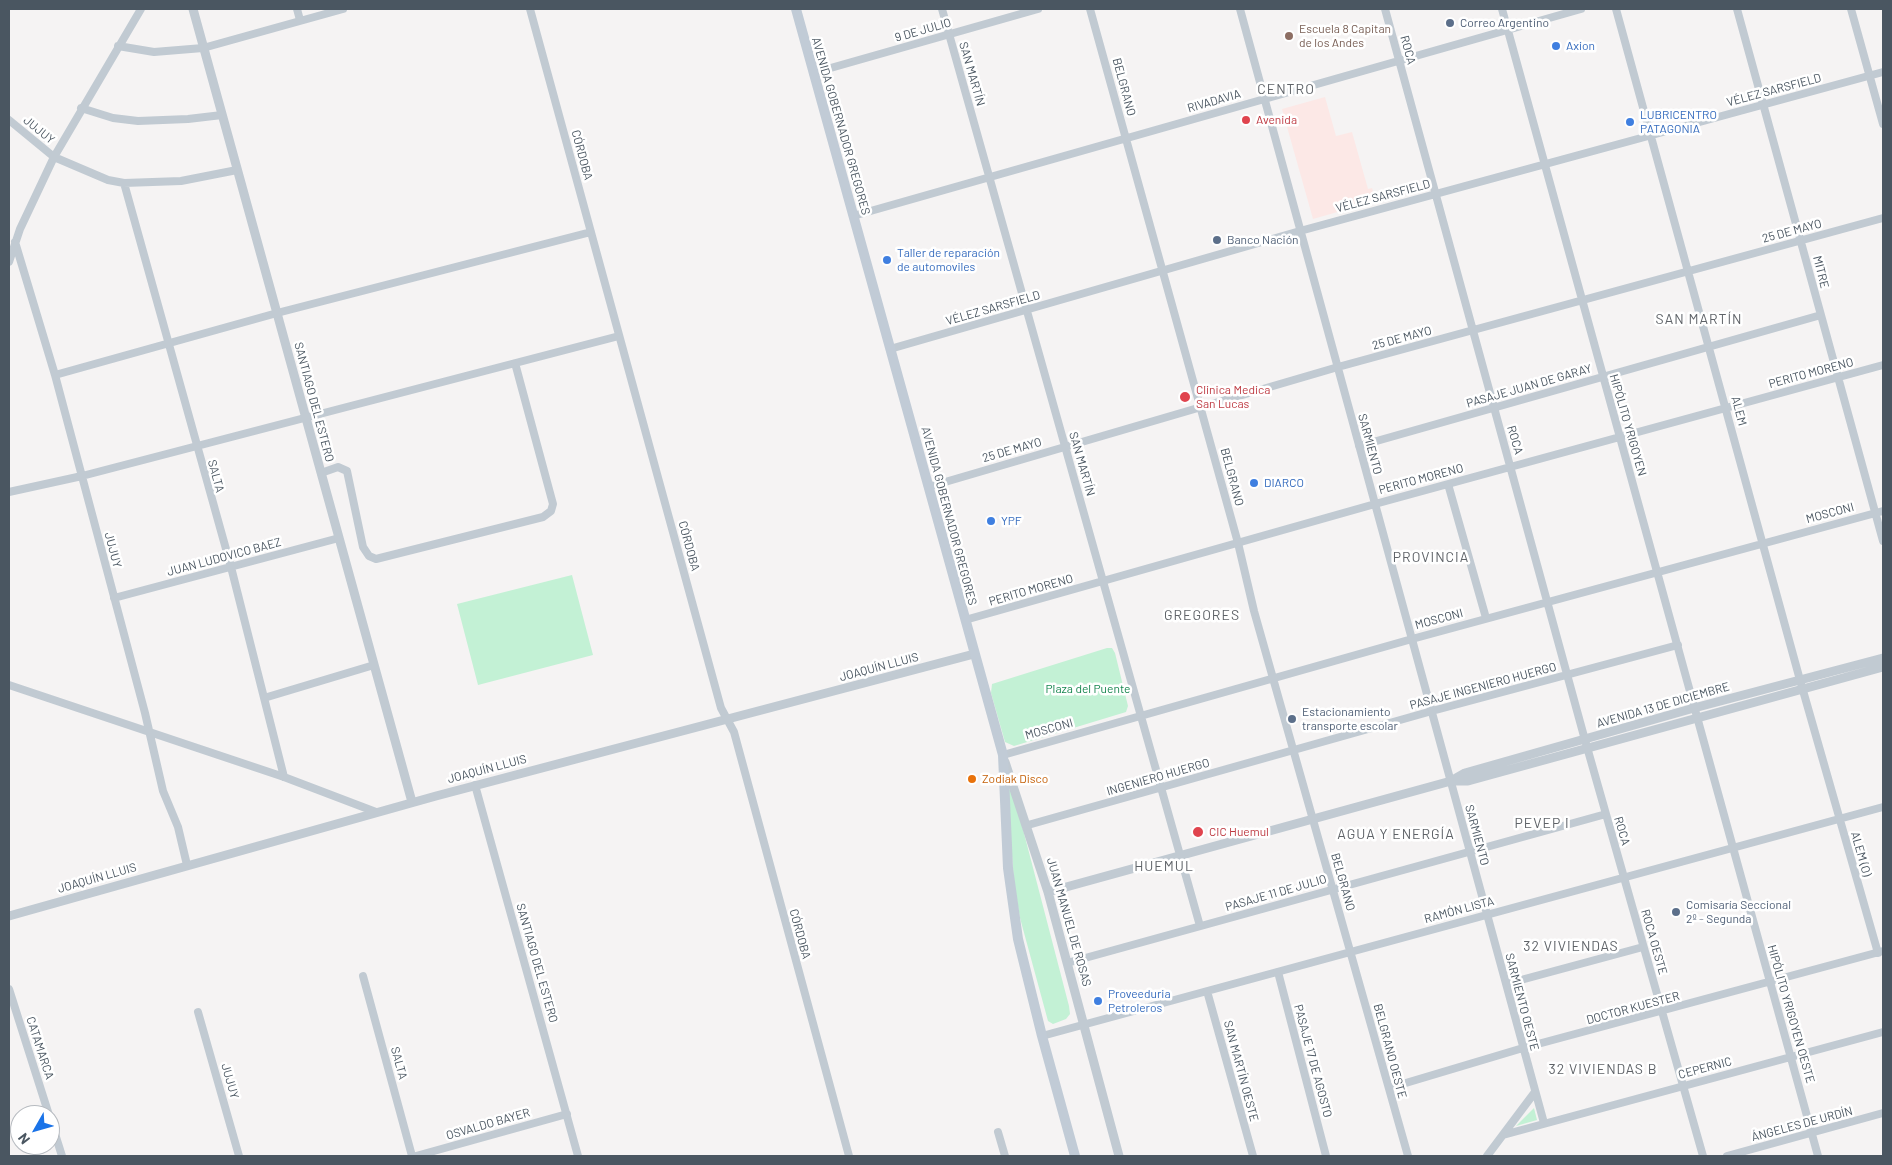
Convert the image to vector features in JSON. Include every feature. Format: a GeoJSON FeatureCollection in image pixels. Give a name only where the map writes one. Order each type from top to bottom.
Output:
{"type":"FeatureCollection","features":[{"type":"Feature","properties":{"kind":"main road","name":"AVENIDA GOBERNADOR GREGORES"},"geometry":{"type":"LineString","coordinates":[[796,9],[1003,755],[1006,840],[1012,903],[1018,939],[1075,1156]]}},
{"type":"Feature","properties":{"kind":"street","name":"SANTIAGO DEL ESTERO"},"geometry":{"type":"LineString","coordinates":[[193,9],[412,802]]}},
{"type":"Feature","properties":{"kind":"street"},"geometry":{"type":"LineString","coordinates":[[297,9],[300,20]]}},
{"type":"Feature","properties":{"kind":"street"},"geometry":{"type":"LineString","coordinates":[[118,46],[154,52],[203,48],[342,9]]}},
{"type":"Feature","properties":{"kind":"street","name":"CÓRDOBA"},"geometry":{"type":"LineString","coordinates":[[530,9],[721,708],[734,732],[848,1156]]}},
{"type":"Feature","properties":{"kind":"street","name":"SAN MARTÍN"},"geometry":{"type":"LineString","coordinates":[[942,9],[1200,926]]}},
{"type":"Feature","properties":{"kind":"street","name":"9 DE JULIO"},"geometry":{"type":"LineString","coordinates":[[813,73],[1038,9]]}},
{"type":"Feature","properties":{"kind":"street","name":"BELGRANO"},"geometry":{"type":"LineString","coordinates":[[1090,9],[1201,407],[1273,678],[1352,952]]}},
{"type":"Feature","properties":{"kind":"street","name":"SARMIENTO"},"geometry":{"type":"LineString","coordinates":[[1240,9],[1487,914]]}},
{"type":"Feature","properties":{"kind":"street","name":"ROCA"},"geometry":{"type":"LineString","coordinates":[[1385,9],[1624,878]]}},
{"type":"Feature","properties":{"kind":"street","name":"HIPÓLITO YRIGOYEN"},"geometry":{"type":"LineString","coordinates":[[1502,9],[1546,163],[1732,848]]}},
{"type":"Feature","properties":{"kind":"street","name":"RIVADAVIA"},"geometry":{"type":"LineString","coordinates":[[853,216],[1507,28],[1582,9]]}},
{"type":"Feature","properties":{"kind":"street","name":"ALEM"},"geometry":{"type":"LineString","coordinates":[[1616,9],[1840,819]]}},
{"type":"Feature","properties":{"kind":"street","name":"MITRE"},"geometry":{"type":"LineString","coordinates":[[1738,9],[1838,377],[1879,512],[1883,541]]}},
{"type":"Feature","properties":{"kind":"street"},"geometry":{"type":"LineString","coordinates":[[1851,9],[1883,124]]}},
{"type":"Feature","properties":{"kind":"street"},"geometry":{"type":"LineString","coordinates":[[9,262],[15,242],[54,157],[138,10]]}},
{"type":"Feature","properties":{"kind":"street","name":"VÉLEZ SARSFIELD"},"geometry":{"type":"LineString","coordinates":[[890,349],[1300,231],[1883,72]]}},
{"type":"Feature","properties":{"kind":"street"},"geometry":{"type":"LineString","coordinates":[[81,108],[113,118],[138,120],[188,119],[222,115]]}},
{"type":"Feature","properties":{"kind":"street","name":"JUJUY"},"geometry":{"type":"LineString","coordinates":[[9,120],[54,157],[89,174],[124,183],[181,181],[237,170]]}},
{"type":"Feature","properties":{"kind":"street","name":"SALTA"},"geometry":{"type":"LineString","coordinates":[[124,183],[231,567],[284,777]]}},
{"type":"Feature","properties":{"kind":"street","name":"25 DE MAYO"},"geometry":{"type":"LineString","coordinates":[[928,487],[1338,367],[1883,218]]}},
{"type":"Feature","properties":{"kind":"street"},"geometry":{"type":"LineString","coordinates":[[55,375],[277,314],[591,232]]}},
{"type":"Feature","properties":{"kind":"street","name":"JUJUY"},"geometry":{"type":"LineString","coordinates":[[15,242],[55,375],[150,732],[163,791],[178,827],[188,865]]}},
{"type":"Feature","properties":{"kind":"street","name":"PASAJE JUAN DE GARAY"},"geometry":{"type":"LineString","coordinates":[[1359,446],[1821,315]]}},
{"type":"Feature","properties":{"kind":"street"},"geometry":{"type":"LineString","coordinates":[[9,492],[82,476],[305,416],[620,336]]}},
{"type":"Feature","properties":{"kind":"street"},"geometry":{"type":"LineString","coordinates":[[321,473],[338,467],[347,471],[363,547],[370,556],[376,559],[543,517],[551,511],[553,504],[516,363]]}},
{"type":"Feature","properties":{"kind":"street","name":"PERITO MORENO"},"geometry":{"type":"LineString","coordinates":[[965,620],[1510,466],[1883,365]]}},
{"type":"Feature","properties":{"kind":"street"},"geometry":{"type":"LineString","coordinates":[[1448,484],[1486,618]]}},
{"type":"Feature","properties":{"kind":"street","name":"MOSCONI"},"geometry":{"type":"LineString","coordinates":[[1003,755],[1486,618],[1879,512]]}},
{"type":"Feature","properties":{"kind":"street","name":"JUAN LUDOVICO BAEZ"},"geometry":{"type":"LineString","coordinates":[[114,598],[339,538]]}},
{"type":"Feature","properties":{"kind":"street","name":"PASAJE INGENIERO HUERGO"},"geometry":{"type":"LineString","coordinates":[[1294,751],[1432,711],[1678,645]]}},
{"type":"Feature","properties":{"kind":"street","name":"JOAQUÍN LLUIS"},"geometry":{"type":"LineString","coordinates":[[9,916],[412,802],[974,654]]}},
{"type":"Feature","properties":{"kind":"street","name":"AVENIDA 13 DE DICIEMBRE"},"geometry":{"type":"LineString","coordinates":[[1048,892],[1451,781],[1468,780],[1586,744],[1802,684],[1883,658]]}},
{"type":"Feature","properties":{"kind":"street"},"geometry":{"type":"LineString","coordinates":[[264,698],[374,665]]}},
{"type":"Feature","properties":{"kind":"street","name":"AVENIDA 13 DE DICIEMBRE"},"geometry":{"type":"LineString","coordinates":[[1802,684],[1883,667]]}},
{"type":"Feature","properties":{"kind":"street"},"geometry":{"type":"LineString","coordinates":[[9,685],[284,777],[376,812]]}},
{"type":"Feature","properties":{"kind":"street","name":"INGENIERO HUERGO"},"geometry":{"type":"LineString","coordinates":[[1028,826],[1294,751]]}},
{"type":"Feature","properties":{"kind":"street","name":"JUAN MANUEL DE ROSAS"},"geometry":{"type":"LineString","coordinates":[[1003,755],[1028,826],[1048,892],[1119,1156]]}},
{"type":"Feature","properties":{"kind":"street","name":"SANTIAGO DEL ESTERO"},"geometry":{"type":"LineString","coordinates":[[475,785],[578,1156]]}},
{"type":"Feature","properties":{"kind":"street","name":"RAMÓN LISTA"},"geometry":{"type":"LineString","coordinates":[[1042,1036],[1883,807]]}},
{"type":"Feature","properties":{"kind":"street","name":"PASAJE 11 DE JULIO"},"geometry":{"type":"LineString","coordinates":[[1067,963],[1606,814]]}},
{"type":"Feature","properties":{"kind":"street","name":"ALEM (O)"},"geometry":{"type":"LineString","coordinates":[[1840,819],[1881,952]]}},
{"type":"Feature","properties":{"kind":"street","name":"HIPÓLITO YRIGOYEN OESTE"},"geometry":{"type":"LineString","coordinates":[[1732,848],[1818,1156]]}},
{"type":"Feature","properties":{"kind":"street","name":"ROCA OESTE"},"geometry":{"type":"LineString","coordinates":[[1624,878],[1703,1156]]}},
{"type":"Feature","properties":{"kind":"street","name":"SARMIENTO OESTE"},"geometry":{"type":"LineString","coordinates":[[1487,914],[1544,1123]]}},
{"type":"Feature","properties":{"kind":"street"},"geometry":{"type":"LineString","coordinates":[[1506,984],[1643,947]]}},
{"type":"Feature","properties":{"kind":"street","name":"BELGRANO OESTE"},"geometry":{"type":"LineString","coordinates":[[1352,952],[1408,1156]]}},
{"type":"Feature","properties":{"kind":"street","name":"DOCTOR KUESTER"},"geometry":{"type":"LineString","coordinates":[[1389,1088],[1523,1048],[1881,952]]}},
{"type":"Feature","properties":{"kind":"street","name":"PASAJE 17 DE AGOSTO"},"geometry":{"type":"LineString","coordinates":[[1278,972],[1326,1156]]}},
{"type":"Feature","properties":{"kind":"street","name":"SALTA"},"geometry":{"type":"LineString","coordinates":[[363,976],[412,1156]]}},
{"type":"Feature","properties":{"kind":"street","name":"CATAMARCA"},"geometry":{"type":"LineString","coordinates":[[9,989],[46,1105]]}},
{"type":"Feature","properties":{"kind":"street","name":"SAN MARTÍN OESTE"},"geometry":{"type":"LineString","coordinates":[[1207,991],[1253,1156]]}},
{"type":"Feature","properties":{"kind":"street","name":"JUJUY"},"geometry":{"type":"LineString","coordinates":[[198,1012],[239,1156]]}},
{"type":"Feature","properties":{"kind":"street","name":"CEPERNIC"},"geometry":{"type":"LineString","coordinates":[[1503,1135],[1684,1084],[1883,1032]]}},
{"type":"Feature","properties":{"kind":"street"},"geometry":{"type":"LineString","coordinates":[[1487,1156],[1535,1092]]}},
{"type":"Feature","properties":{"kind":"street","name":"ÁNGELES DE URDÍN"},"geometry":{"type":"LineString","coordinates":[[1727,1156],[1883,1113]]}},
{"type":"Feature","properties":{"kind":"street","name":"OSVALDO BAYER"},"geometry":{"type":"LineString","coordinates":[[416,1156],[567,1114]]}},
{"type":"Feature","properties":{"kind":"street"},"geometry":{"type":"LineString","coordinates":[[998,1132],[1005,1156]]}},
{"type":"Feature","properties":{"kind":"shaded area"},"geometry":{"type":"Polygon","coordinates":[[[1325,97],[1336,136],[1352,132],[1368,189],[1372,188],[1376,201],[1313,219],[1282,109],[1325,97]]]}},
{"type":"Feature","properties":{"kind":"green space"},"geometry":{"type":"Polygon","coordinates":[[[572,575],[593,655],[478,685],[457,604],[572,575]]]}},
{"type":"Feature","properties":{"kind":"green space","name":"Plaza del Puente"},"geometry":{"type":"Polygon","coordinates":[[[1112,648],[1115,653],[1128,706],[1126,712],[1014,746],[1005,742],[991,693],[992,684],[1112,648]]]}},
{"type":"Feature","properties":{"kind":"green space"},"geometry":{"type":"Polygon","coordinates":[[[1007,789],[1013,791],[1069,1006],[1070,1014],[1066,1019],[1053,1024],[1048,1021],[1020,918],[1014,882],[1007,789]]]}},
{"type":"Feature","properties":{"kind":"green space"},"geometry":{"type":"Polygon","coordinates":[[[1534,1108],[1537,1120],[1516,1126],[1534,1108]]]}},
{"type":"Feature","properties":{"kind":"place","name":"Correo Argentino"},"geometry":{"type":"Point","coordinates":[1450,23]}},
{"type":"Feature","properties":{"kind":"place","name":"Escuela 8 Capitan de los Andes"},"geometry":{"type":"Point","coordinates":[1289,36]}},
{"type":"Feature","properties":{"kind":"place","name":"Axion"},"geometry":{"type":"Point","coordinates":[1556,46]}},
{"type":"Feature","properties":{"kind":"place","name":"Avenida"},"geometry":{"type":"Point","coordinates":[1246,120]}},
{"type":"Feature","properties":{"kind":"place","name":"LUBRICENTRO PATAGONIA"},"geometry":{"type":"Point","coordinates":[1630,122]}},
{"type":"Feature","properties":{"kind":"place","name":"Banco Nación"},"geometry":{"type":"Point","coordinates":[1217,240]}},
{"type":"Feature","properties":{"kind":"place","name":"Taller de reparación de automoviles"},"geometry":{"type":"Point","coordinates":[887,260]}},
{"type":"Feature","properties":{"kind":"place","name":"Clinica Medica San Lucas"},"geometry":{"type":"Point","coordinates":[1185,397]}},
{"type":"Feature","properties":{"kind":"place","name":"DIARCO"},"geometry":{"type":"Point","coordinates":[1254,483]}},
{"type":"Feature","properties":{"kind":"place","name":"YPF"},"geometry":{"type":"Point","coordinates":[991,521]}},
{"type":"Feature","properties":{"kind":"place","name":"Estacionamiento transporte escolar"},"geometry":{"type":"Point","coordinates":[1292,719]}},
{"type":"Feature","properties":{"kind":"place","name":"Zodiak Disco"},"geometry":{"type":"Point","coordinates":[972,779]}},
{"type":"Feature","properties":{"kind":"place","name":"CIC Huemul"},"geometry":{"type":"Point","coordinates":[1198,832]}},
{"type":"Feature","properties":{"kind":"place","name":"Comisaría Seccional 2º - Segunda"},"geometry":{"type":"Point","coordinates":[1676,912]}},
{"type":"Feature","properties":{"kind":"place","name":"Proveeduria Petroleros"},"geometry":{"type":"Point","coordinates":[1098,1001]}},
{"type":"Feature","properties":{"kind":"district","name":"CENTRO"},"geometry":{"type":"Point","coordinates":[1286,89]}},
{"type":"Feature","properties":{"kind":"district","name":"SAN MARTÍN"},"geometry":{"type":"Point","coordinates":[1699,319]}},
{"type":"Feature","properties":{"kind":"district","name":"PROVINCIA"},"geometry":{"type":"Point","coordinates":[1431,557]}},
{"type":"Feature","properties":{"kind":"district","name":"GREGORES"},"geometry":{"type":"Point","coordinates":[1202,615]}},
{"type":"Feature","properties":{"kind":"district","name":"PEVEP I"},"geometry":{"type":"Point","coordinates":[1542,823]}},
{"type":"Feature","properties":{"kind":"district","name":"AGUA Y ENERGÍA"},"geometry":{"type":"Point","coordinates":[1396,834]}},
{"type":"Feature","properties":{"kind":"district","name":"HUEMUL"},"geometry":{"type":"Point","coordinates":[1164,866]}},
{"type":"Feature","properties":{"kind":"district","name":"32 VIVIENDAS"},"geometry":{"type":"Point","coordinates":[1571,946]}},
{"type":"Feature","properties":{"kind":"district","name":"32 VIVIENDAS B"},"geometry":{"type":"Point","coordinates":[1603,1069]}}]}
